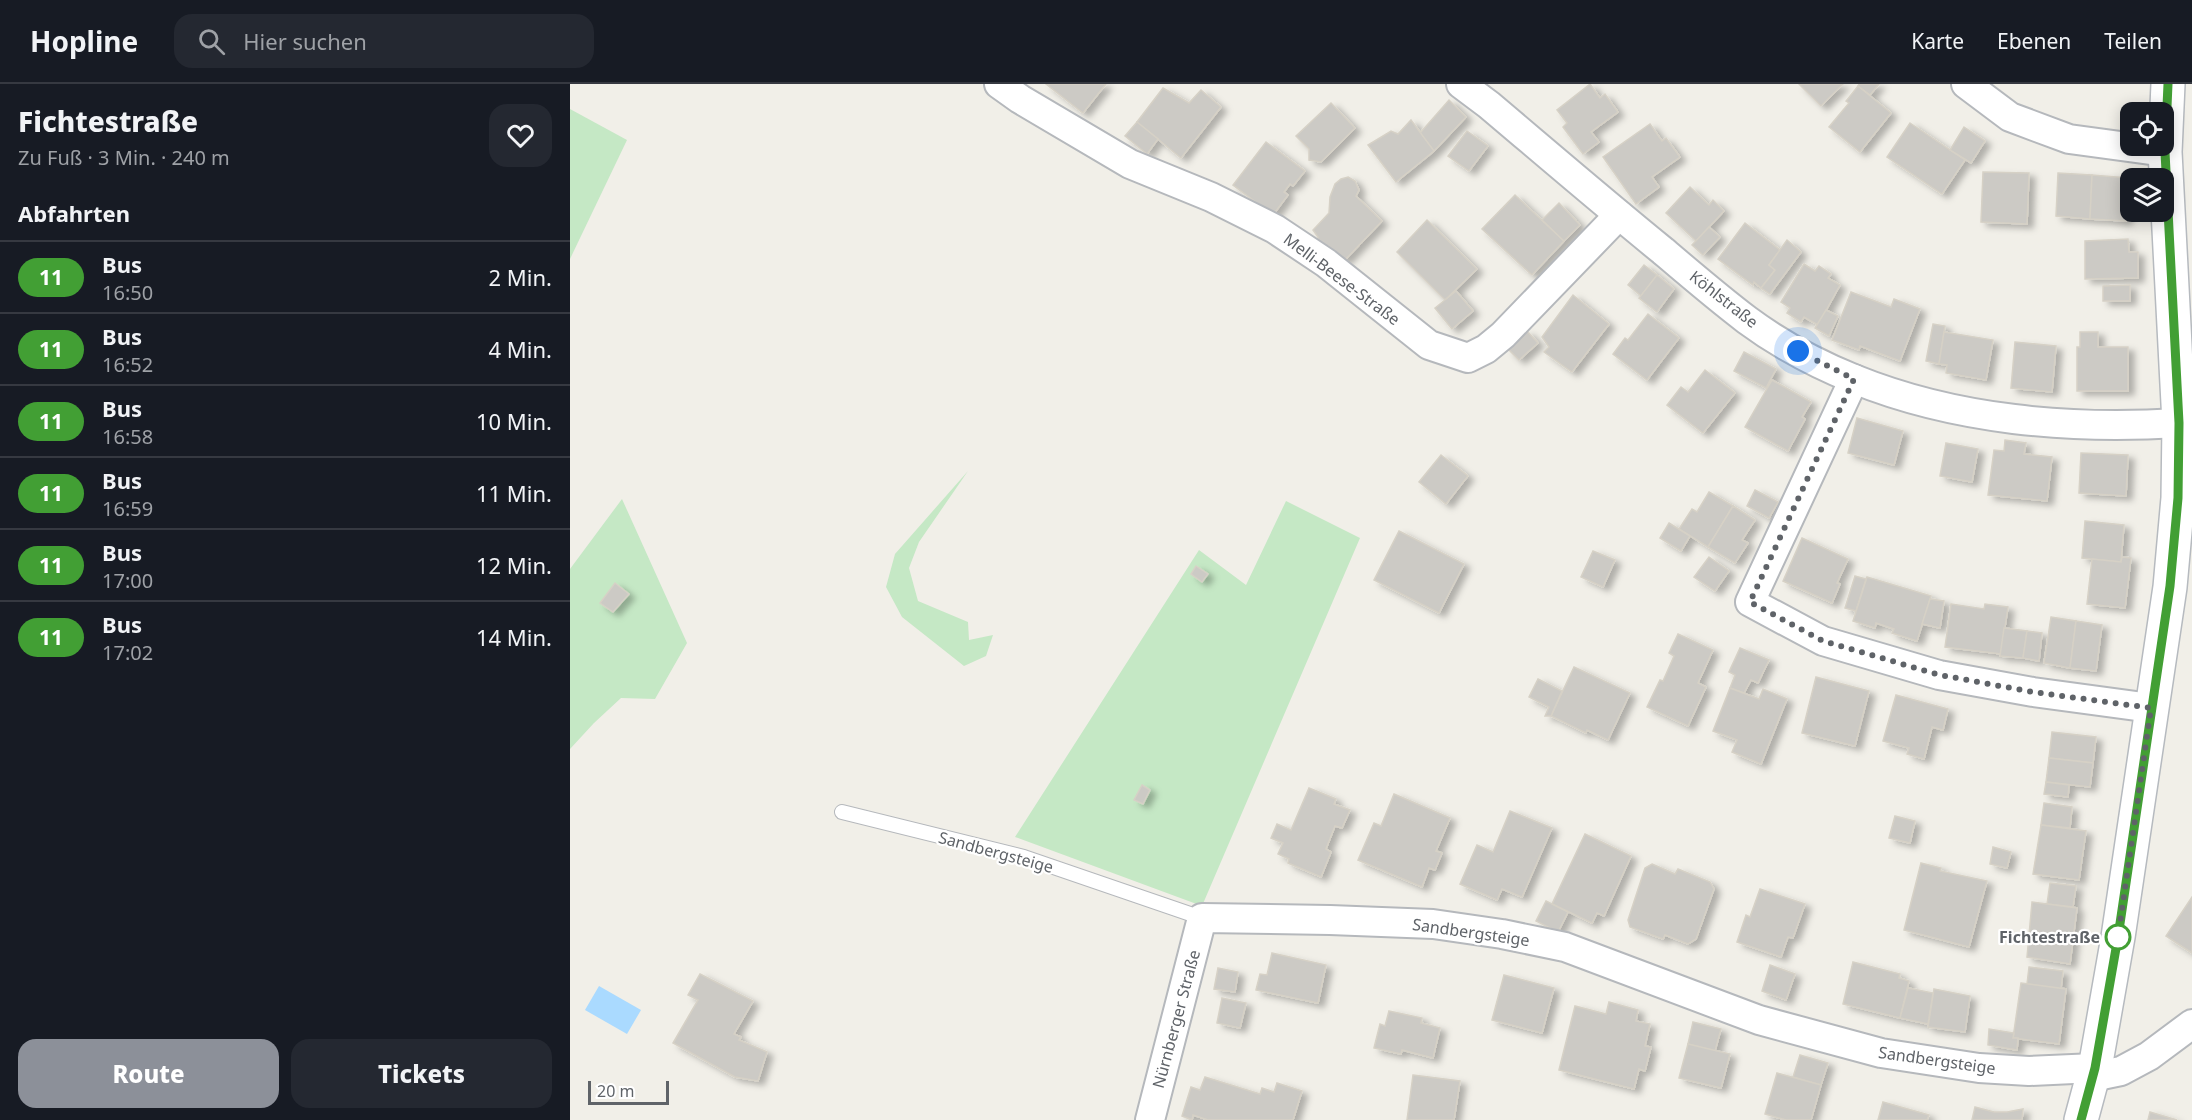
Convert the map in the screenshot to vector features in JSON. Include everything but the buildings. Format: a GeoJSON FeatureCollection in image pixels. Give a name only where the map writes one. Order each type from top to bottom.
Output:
{"type":"FeatureCollection","features":[{"type":"Feature","properties":{"kind":"street","name":"Melli-Beese-Straße"},"geometry":{"type":"LineString","coordinates":[[999,84],[1020,99],[1130,164],[1211,197],[1275,229],[1326,263],[1429,345],[1468,358],[1486,349],[1503,335],[1619,215]]}},
{"type":"Feature","properties":{"kind":"street","name":"Köhlstraße"},"geometry":{"type":"LineString","coordinates":[[1461,84],[1748,320],[1798,351],[1854,379],[1912,398],[2023,420],[2121,426],[2179,423]]}},
{"type":"Feature","properties":{"kind":"street"},"geometry":{"type":"LineString","coordinates":[[1966,84],[2010,117],[2069,139],[2120,146]]}},
{"type":"Feature","properties":{"kind":"street"},"geometry":{"type":"LineString","coordinates":[[2167,102],[2168,84]]}},
{"type":"Feature","properties":{"kind":"street"},"geometry":{"type":"LineString","coordinates":[[2081,1120],[2094,1072],[2118,937],[2170,586],[2178,498],[2179,423],[2165,156]]}},
{"type":"Feature","properties":{"kind":"street"},"geometry":{"type":"LineString","coordinates":[[1854,379],[1750,602],[1823,641],[1940,675],[2033,692],[2151,708]]}},
{"type":"Feature","properties":{"kind":"street","name":"Sandbergsteige"},"geometry":{"type":"LineString","coordinates":[[1202,918],[1422,924],[1502,934],[1565,947],[1759,1020],[1881,1053],[1989,1069],[2094,1072]]}},
{"type":"Feature","properties":{"kind":"street","name":"Nürnberger Straße"},"geometry":{"type":"LineString","coordinates":[[1150,1120],[1202,918]]}},
{"type":"Feature","properties":{"kind":"street"},"geometry":{"type":"LineString","coordinates":[[2094,1072],[2121,1071],[2149,1056],[2192,1024]]}},
{"type":"Feature","properties":{"kind":"lane","name":"Sandbergsteige"},"geometry":{"type":"LineString","coordinates":[[842,812],[1024,857],[1202,918]]}},
{"type":"Feature","properties":{"kind":"green space"},"geometry":{"type":"Polygon","coordinates":[[[570,109],[627,140],[570,259],[570,109]]]}},
{"type":"Feature","properties":{"kind":"green space"},"geometry":{"type":"Polygon","coordinates":[[[968,471],[919,542],[909,568],[918,601],[968,622],[969,640],[993,635],[986,656],[964,666],[902,617],[886,587],[895,554],[968,471]]]}},
{"type":"Feature","properties":{"kind":"green space"},"geometry":{"type":"Polygon","coordinates":[[[622,499],[687,643],[655,699],[621,698],[570,749],[570,569],[622,499]]]}},
{"type":"Feature","properties":{"kind":"green space"},"geometry":{"type":"Polygon","coordinates":[[[1286,501],[1360,538],[1202,906],[1015,837],[1199,550],[1246,585],[1286,501]]]}},
{"type":"Feature","properties":{"kind":"water"},"geometry":{"type":"Polygon","coordinates":[[[599,986],[641,1010],[627,1034],[585,1010],[599,986]]]}},
{"type":"Feature","properties":{"kind":"bus line","name":"11"},"geometry":{"type":"LineString","coordinates":[[2081,1120],[2095,1068],[2118,937],[2170,586],[2178,498],[2179,423],[2165,152],[2168,84]]}},
{"type":"Feature","properties":{"kind":"place","name":"Fichtestraße"},"geometry":{"type":"Point","coordinates":[2118,937]}},
{"type":"Feature","properties":{"kind":"route"},"geometry":{"type":"LineString","coordinates":[[1798,351],[1854,379],[1750,602],[1823,641],[1940,675],[2033,692],[2151,708],[2118,937]]}}]}
